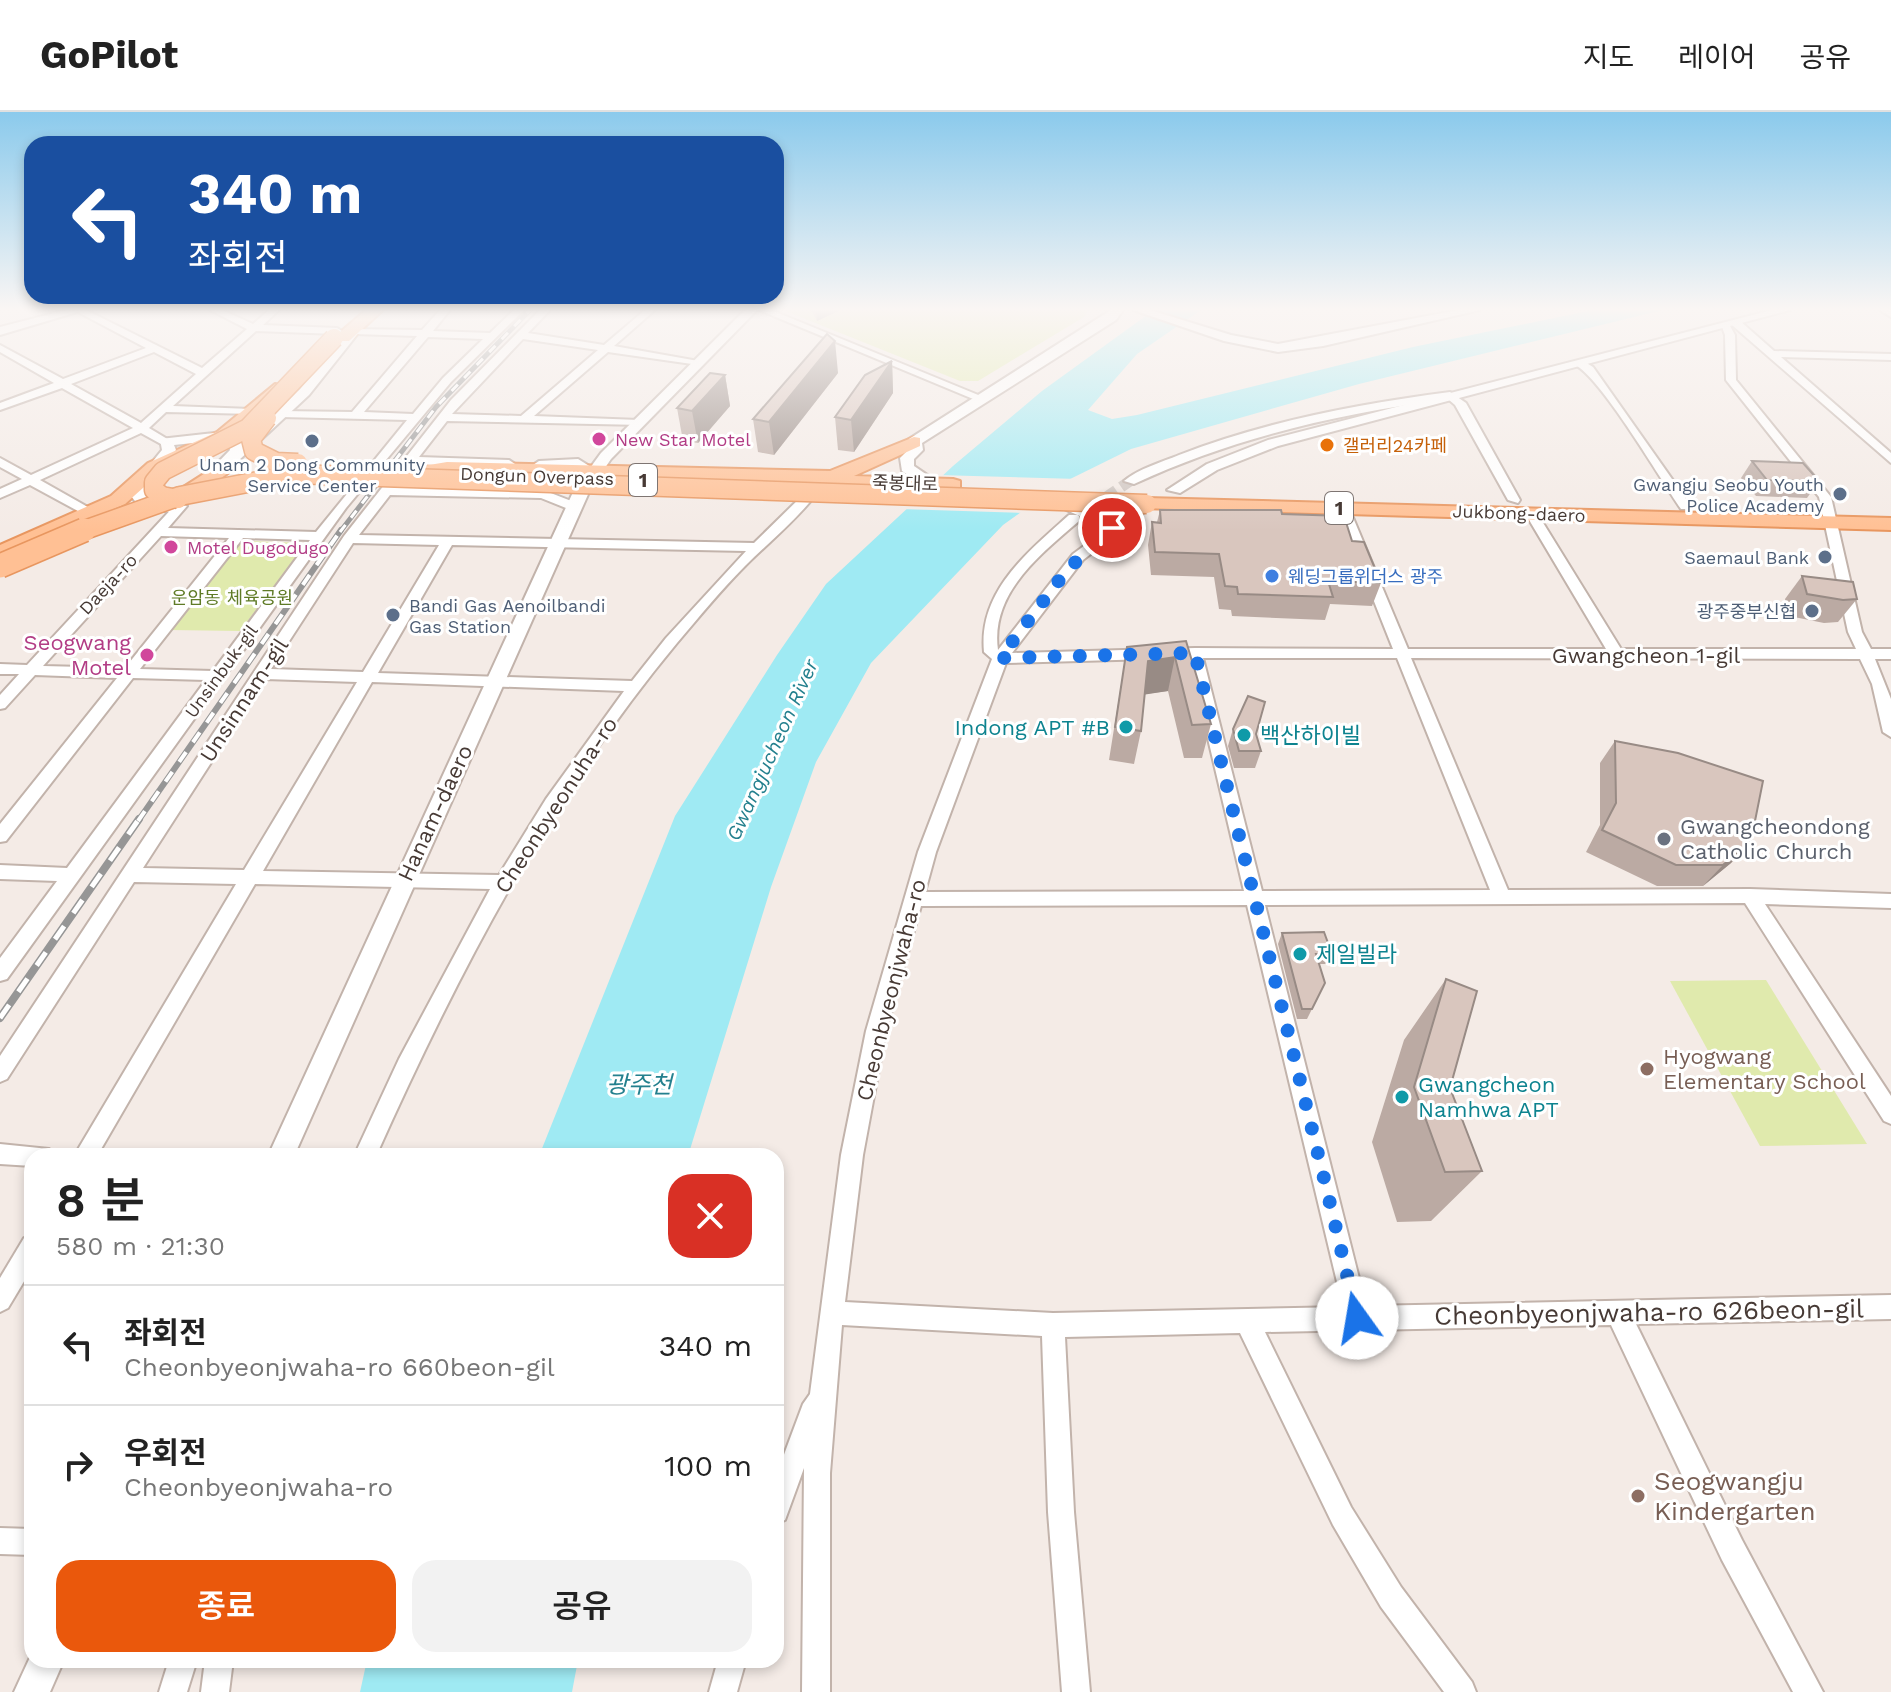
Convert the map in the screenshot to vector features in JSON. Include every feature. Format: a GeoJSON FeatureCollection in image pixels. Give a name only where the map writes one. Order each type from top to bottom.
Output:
{"type":"FeatureCollection","features":[{"type":"Feature","properties":{"kind":"main road"},"geometry":{"type":"LineString","coordinates":[[0,553],[118,500],[155,467],[223,436],[284,384]]}},
{"type":"Feature","properties":{"kind":"main road","name":"Dongun Overpass"},"geometry":{"type":"LineString","coordinates":[[293,384],[248,428],[163,471],[154,482],[154,490],[162,496],[185,499],[278,481],[359,472]]}},
{"type":"Feature","properties":{"kind":"main road","name":"Dongun Overpass"},"geometry":{"type":"LineString","coordinates":[[298,384],[257,429],[251,445],[262,457],[276,462],[359,472],[813,490],[834,486]]}},
{"type":"Feature","properties":{"kind":"main road"},"geometry":{"type":"LineString","coordinates":[[426,475],[554,480],[583,490],[808,497],[834,486],[848,473],[896,447],[914,442]]}},
{"type":"Feature","properties":{"kind":"main road"},"geometry":{"type":"LineString","coordinates":[[0,573],[185,496],[221,469]]}},
{"type":"Feature","properties":{"kind":"main road","name":"Dongun Overpass"},"geometry":{"type":"LineString","coordinates":[[0,563],[110,518],[187,491],[294,474],[359,472]]}},
{"type":"Feature","properties":{"kind":"main road","name":"Dongun Overpass"},"geometry":{"type":"LineString","coordinates":[[426,475],[831,485],[856,482]]}},
{"type":"Feature","properties":{"kind":"main road"},"geometry":{"type":"LineString","coordinates":[[583,490],[834,486],[856,482]]}},
{"type":"Feature","properties":{"kind":"main road","name":"죽봉대로"},"geometry":{"type":"LineString","coordinates":[[856,482],[1171,490]]}},
{"type":"Feature","properties":{"kind":"main road","name":"1"},"geometry":{"type":"LineString","coordinates":[[834,486],[1055,502],[1147,504]]}},
{"type":"Feature","properties":{"kind":"main road","name":"Jukbong-daero"},"geometry":{"type":"LineString","coordinates":[[1171,490],[1685,506],[1828,515],[1891,524]]}},
{"type":"Feature","properties":{"kind":"main road","name":"Jukbong-daero"},"geometry":{"type":"LineString","coordinates":[[1147,504],[1531,513],[1828,515],[1891,511]]}},
{"type":"Feature","properties":{"kind":"street"},"geometry":{"type":"LineString","coordinates":[[0,407],[62,384]]}},
{"type":"Feature","properties":{"kind":"street"},"geometry":{"type":"LineString","coordinates":[[65,384],[165,442],[223,436],[235,441],[237,450],[221,469]]}},
{"type":"Feature","properties":{"kind":"street"},"geometry":{"type":"LineString","coordinates":[[0,494],[141,429],[192,384]]}},
{"type":"Feature","properties":{"kind":"street","name":"Daeja-ro"},"geometry":{"type":"LineString","coordinates":[[0,704],[181,506],[281,414],[309,384]]}},
{"type":"Feature","properties":{"kind":"street"},"geometry":{"type":"LineString","coordinates":[[355,416],[382,384]]}},
{"type":"Feature","properties":{"kind":"street","name":"Unsinbuk-gil"},"geometry":{"type":"LineString","coordinates":[[0,973],[318,536],[413,417],[445,384]]}},
{"type":"Feature","properties":{"kind":"street","name":"Unsinnam-gil"},"geometry":{"type":"LineString","coordinates":[[0,1073],[349,539],[443,417],[473,384]]}},
{"type":"Feature","properties":{"kind":"street"},"geometry":{"type":"LineString","coordinates":[[524,419],[565,384]]}},
{"type":"Feature","properties":{"kind":"street"},"geometry":{"type":"LineString","coordinates":[[385,491],[543,494],[583,490],[639,423],[678,384]]}},
{"type":"Feature","properties":{"kind":"street"},"geometry":{"type":"LineString","coordinates":[[945,384],[982,399]]}},
{"type":"Feature","properties":{"kind":"street"},"geometry":{"type":"LineString","coordinates":[[931,484],[907,468],[907,458],[916,450],[914,442],[1006,384]]}},
{"type":"Feature","properties":{"kind":"street"},"geometry":{"type":"LineString","coordinates":[[1171,490],[1212,467],[1255,449],[1498,384]]}},
{"type":"Feature","properties":{"kind":"street"},"geometry":{"type":"LineString","coordinates":[[1600,384],[1685,506]]}},
{"type":"Feature","properties":{"kind":"street"},"geometry":{"type":"LineString","coordinates":[[1734,384],[1815,480],[1825,497],[1855,632],[1880,684],[1891,732]]}},
{"type":"Feature","properties":{"kind":"street"},"geometry":{"type":"LineString","coordinates":[[1808,384],[1891,459]]}},
{"type":"Feature","properties":{"kind":"street"},"geometry":{"type":"LineString","coordinates":[[1130,481],[1249,432],[1385,404],[1450,395],[1460,403],[1514,500]]}},
{"type":"Feature","properties":{"kind":"street"},"geometry":{"type":"LineString","coordinates":[[165,409],[251,412]]}},
{"type":"Feature","properties":{"kind":"street"},"geometry":{"type":"LineString","coordinates":[[281,414],[413,417]]}},
{"type":"Feature","properties":{"kind":"street"},"geometry":{"type":"LineString","coordinates":[[443,417],[639,423]]}},
{"type":"Feature","properties":{"kind":"street"},"geometry":{"type":"LineString","coordinates":[[165,442],[169,450],[139,489],[139,496],[144,503],[181,506]]}},
{"type":"Feature","properties":{"kind":"street"},"geometry":{"type":"LineString","coordinates":[[410,460],[546,465],[578,463],[583,490]]}},
{"type":"Feature","properties":{"kind":"street"},"geometry":{"type":"LineString","coordinates":[[0,462],[89,513]]}},
{"type":"Feature","properties":{"kind":"street","name":"Hanam-daero"},"geometry":{"type":"LineString","coordinates":[[285,1148],[583,490]]}},
{"type":"Feature","properties":{"kind":"street","name":"Cheonbyeonuha-ro"},"geometry":{"type":"LineString","coordinates":[[369,1148],[442,997],[504,882],[572,775],[686,622],[753,547],[808,497]]}},
{"type":"Feature","properties":{"kind":"street"},"geometry":{"type":"LineString","coordinates":[[1055,502],[1089,515],[1100,534],[1098,540]]}},
{"type":"Feature","properties":{"kind":"street","name":"Cheonbyeonjwaha-ro"},"geometry":{"type":"LineString","coordinates":[[816,1692],[817,1473],[823,1381],[852,1155],[876,1031],[927,852],[1000,658],[1056,583],[1098,540],[1147,504]]}},
{"type":"Feature","properties":{"kind":"street"},"geometry":{"type":"LineString","coordinates":[[1343,508],[1502,898]]}},
{"type":"Feature","properties":{"kind":"street"},"geometry":{"type":"LineString","coordinates":[[1531,513],[1617,655]]}},
{"type":"Feature","properties":{"kind":"street"},"geometry":{"type":"LineString","coordinates":[[1000,658],[991,652],[988,640],[994,611],[1031,557],[1074,518]]}},
{"type":"Feature","properties":{"kind":"street"},"geometry":{"type":"LineString","coordinates":[[157,532],[318,536]]}},
{"type":"Feature","properties":{"kind":"street"},"geometry":{"type":"LineString","coordinates":[[0,836],[239,534]]}},
{"type":"Feature","properties":{"kind":"street"},"geometry":{"type":"LineString","coordinates":[[349,539],[753,547]]}},
{"type":"Feature","properties":{"kind":"street"},"geometry":{"type":"LineString","coordinates":[[90,1148],[448,541]]}},
{"type":"Feature","properties":{"kind":"street"},"geometry":{"type":"LineString","coordinates":[[1195,653],[1254,900],[1310,1113],[1357,1318]]}},
{"type":"Feature","properties":{"kind":"street","name":"Gwangcheon 1-gil"},"geometry":{"type":"LineString","coordinates":[[1000,658],[1195,653],[1402,656],[1891,654]]}},
{"type":"Feature","properties":{"kind":"street"},"geometry":{"type":"LineString","coordinates":[[0,669],[218,676]]}},
{"type":"Feature","properties":{"kind":"street"},"geometry":{"type":"LineString","coordinates":[[262,674],[636,686]]}},
{"type":"Feature","properties":{"kind":"street"},"geometry":{"type":"LineString","coordinates":[[0,872],[71,875]]}},
{"type":"Feature","properties":{"kind":"street"},"geometry":{"type":"LineString","coordinates":[[129,875],[504,882]]}},
{"type":"Feature","properties":{"kind":"street"},"geometry":{"type":"LineString","coordinates":[[913,899],[1750,896],[1891,901]]}},
{"type":"Feature","properties":{"kind":"street"},"geometry":{"type":"LineString","coordinates":[[1750,896],[1891,1114]]}},
{"type":"Feature","properties":{"kind":"street"},"geometry":{"type":"LineString","coordinates":[[0,1154],[24,1155]]}},
{"type":"Feature","properties":{"kind":"street"},"geometry":{"type":"LineString","coordinates":[[0,1300],[24,1260]]}},
{"type":"Feature","properties":{"kind":"street","name":"Cheonbyeonjwaha-ro 626beon-gil"},"geometry":{"type":"LineString","coordinates":[[832,1313],[1053,1325],[1891,1307]]}},
{"type":"Feature","properties":{"kind":"street"},"geometry":{"type":"LineString","coordinates":[[1617,1311],[1732,1550],[1809,1692]]}},
{"type":"Feature","properties":{"kind":"street"},"geometry":{"type":"LineString","coordinates":[[1248,1323],[1342,1516],[1391,1597],[1462,1692]]}},
{"type":"Feature","properties":{"kind":"street"},"geometry":{"type":"LineString","coordinates":[[1053,1325],[1061,1512],[1076,1692]]}},
{"type":"Feature","properties":{"kind":"street","name":"Cheonbyeonjwaha-ro"},"geometry":{"type":"LineString","coordinates":[[784,1489],[823,1381]]}},
{"type":"Feature","properties":{"kind":"street"},"geometry":{"type":"LineString","coordinates":[[0,1541],[24,1542]]}},
{"type":"Feature","properties":{"kind":"street"},"geometry":{"type":"LineString","coordinates":[[32,1692],[43,1668]]}},
{"type":"Feature","properties":{"kind":"street"},"geometry":{"type":"LineString","coordinates":[[173,1692],[180,1668]]}},
{"type":"Feature","properties":{"kind":"street"},"geometry":{"type":"LineString","coordinates":[[215,1692],[218,1668]]}},
{"type":"Feature","properties":{"kind":"street"},"geometry":{"type":"LineString","coordinates":[[723,1692],[730,1668]]}},
{"type":"Feature","properties":{"kind":"green space","name":"운암동 체육공원"},"geometry":{"type":"Polygon","coordinates":[[[249,541],[307,543],[240,631],[169,630],[238,545],[249,541]]]}},
{"type":"Feature","properties":{"kind":"green space"},"geometry":{"type":"Polygon","coordinates":[[[1766,980],[1867,1144],[1760,1146],[1670,981],[1766,980]]]}},
{"type":"Feature","properties":{"kind":"water","name":"광주천"},"geometry":{"type":"Polygon","coordinates":[[[1052,384],[1111,384],[1088,410],[1112,419],[1264,384],[1360,384],[1131,449],[1060,484],[1003,525],[871,663],[816,762],[771,887],[690,1148],[542,1148],[675,816],[777,655],[826,584],[953,466],[1052,384]]]}},
{"type":"Feature","properties":{"kind":"water"},"geometry":{"type":"Polygon","coordinates":[[[365,1668],[576,1668],[572,1692],[360,1692],[365,1668]]]}},
{"type":"Feature","properties":{"kind":"pier"},"geometry":{"type":"Polygon","coordinates":[[[938,475],[1079,479],[1026,513],[900,509],[938,475]]]}},
{"type":"Feature","properties":{"kind":"building"},"geometry":{"type":"Polygon","coordinates":[[[700,384],[717,384],[692,411],[677,408],[700,384]]]}},
{"type":"Feature","properties":{"kind":"building"},"geometry":{"type":"Polygon","coordinates":[[[784,384],[800,384],[769,422],[753,419],[784,384]]]}},
{"type":"Feature","properties":{"kind":"building"},"geometry":{"type":"Polygon","coordinates":[[[859,384],[876,384],[851,420],[835,417],[859,384]]]}},
{"type":"Feature","properties":{"kind":"building"},"geometry":{"type":"Polygon","coordinates":[[[1752,461],[1803,463],[1819,481],[1767,480],[1752,461]]]}},
{"type":"Feature","properties":{"kind":"building","name":"웨딩그룹위더스 광주"},"geometry":{"type":"Polygon","coordinates":[[[1160,510],[1281,510],[1282,514],[1344,516],[1352,541],[1364,542],[1381,583],[1328,581],[1333,597],[1238,594],[1237,587],[1225,586],[1219,554],[1155,552],[1152,522],[1161,523],[1160,510]]]}},
{"type":"Feature","properties":{"kind":"building"},"geometry":{"type":"Polygon","coordinates":[[[1802,576],[1853,582],[1857,599],[1807,594],[1802,576]]]}},
{"type":"Feature","properties":{"kind":"building"},"geometry":{"type":"Polygon","coordinates":[[[1186,641],[1211,724],[1192,725],[1175,657],[1148,661],[1141,731],[1115,727],[1127,647],[1186,641]]]}},
{"type":"Feature","properties":{"kind":"building"},"geometry":{"type":"Polygon","coordinates":[[[1248,696],[1265,702],[1256,734],[1261,751],[1239,751],[1233,729],[1248,696]]]}},
{"type":"Feature","properties":{"kind":"building","name":"Gwangcheondong Catholic Church"},"geometry":{"type":"Polygon","coordinates":[[[1615,741],[1678,753],[1763,781],[1751,841],[1723,865],[1676,865],[1602,830],[1616,803],[1615,741]]]}},
{"type":"Feature","properties":{"kind":"building"},"geometry":{"type":"Polygon","coordinates":[[[1324,932],[1332,954],[1316,954],[1325,983],[1312,1009],[1302,1009],[1282,933],[1324,932]]]}},
{"type":"Feature","properties":{"kind":"building"},"geometry":{"type":"Polygon","coordinates":[[[1446,979],[1477,991],[1450,1088],[1482,1171],[1445,1172],[1414,1087],[1446,979]]]}},
{"type":"Feature","properties":{"kind":"tunnel"},"geometry":{"type":"LineString","coordinates":[[1093,506],[1130,481]]}},
{"type":"Feature","properties":{"kind":"railway"},"geometry":{"type":"LineString","coordinates":[[340,532],[436,407],[459,384]]}},
{"type":"Feature","properties":{"kind":"railway"},"geometry":{"type":"LineString","coordinates":[[138,821],[341,530]]}},
{"type":"Feature","properties":{"kind":"railway"},"geometry":{"type":"LineString","coordinates":[[0,1018],[139,819]]}},
{"type":"Feature","properties":{"kind":"place","name":"New Star Motel"},"geometry":{"type":"Point","coordinates":[599,439]}},
{"type":"Feature","properties":{"kind":"place","name":"Unam 2 Dong Community Service Center"},"geometry":{"type":"Point","coordinates":[312,441]}},
{"type":"Feature","properties":{"kind":"place","name":"갤러리24카페"},"geometry":{"type":"Point","coordinates":[1327,445]}},
{"type":"Feature","properties":{"kind":"place","name":"Gwangju Seobu Youth Police Academy"},"geometry":{"type":"Point","coordinates":[1840,494]}},
{"type":"Feature","properties":{"kind":"place","name":"Motel Dugodugo"},"geometry":{"type":"Point","coordinates":[171,547]}},
{"type":"Feature","properties":{"kind":"place","name":"Saemaul Bank"},"geometry":{"type":"Point","coordinates":[1825,557]}},
{"type":"Feature","properties":{"kind":"place","name":"웨딩그룹위더스 광주"},"geometry":{"type":"Point","coordinates":[1272,576]}},
{"type":"Feature","properties":{"kind":"place","name":"광주중부신협"},"geometry":{"type":"Point","coordinates":[1812,611]}},
{"type":"Feature","properties":{"kind":"place","name":"Bandi Gas Aenoilbandi Gas Station"},"geometry":{"type":"Point","coordinates":[393,615]}},
{"type":"Feature","properties":{"kind":"place","name":"Seogwang Motel"},"geometry":{"type":"Point","coordinates":[147,655]}},
{"type":"Feature","properties":{"kind":"place","name":"Indong APT #B"},"geometry":{"type":"Point","coordinates":[1126,727]}},
{"type":"Feature","properties":{"kind":"place","name":"백산하이빌"},"geometry":{"type":"Point","coordinates":[1244,735]}},
{"type":"Feature","properties":{"kind":"place","name":"Gwangcheondong Catholic Church"},"geometry":{"type":"Point","coordinates":[1664,839]}},
{"type":"Feature","properties":{"kind":"place","name":"제일빌라"},"geometry":{"type":"Point","coordinates":[1300,954]}},
{"type":"Feature","properties":{"kind":"place","name":"Hyogwang Elementary School"},"geometry":{"type":"Point","coordinates":[1647,1069]}},
{"type":"Feature","properties":{"kind":"place","name":"Gwangcheon Namhwa APT"},"geometry":{"type":"Point","coordinates":[1402,1097]}},
{"type":"Feature","properties":{"kind":"place","name":"Seogwangju Kindergarten"},"geometry":{"type":"Point","coordinates":[1638,1496]}},
{"type":"Feature","properties":{"kind":"route"},"geometry":{"type":"LineString","coordinates":[[1112,528],[1078,557],[1000,658],[1195,653],[1226,789],[1307,1099],[1357,1318]]}},
{"type":"Feature","properties":{"kind":"water label","name":"Gwangjucheon River"},"geometry":{"type":"Point","coordinates":[772,750]}}]}
